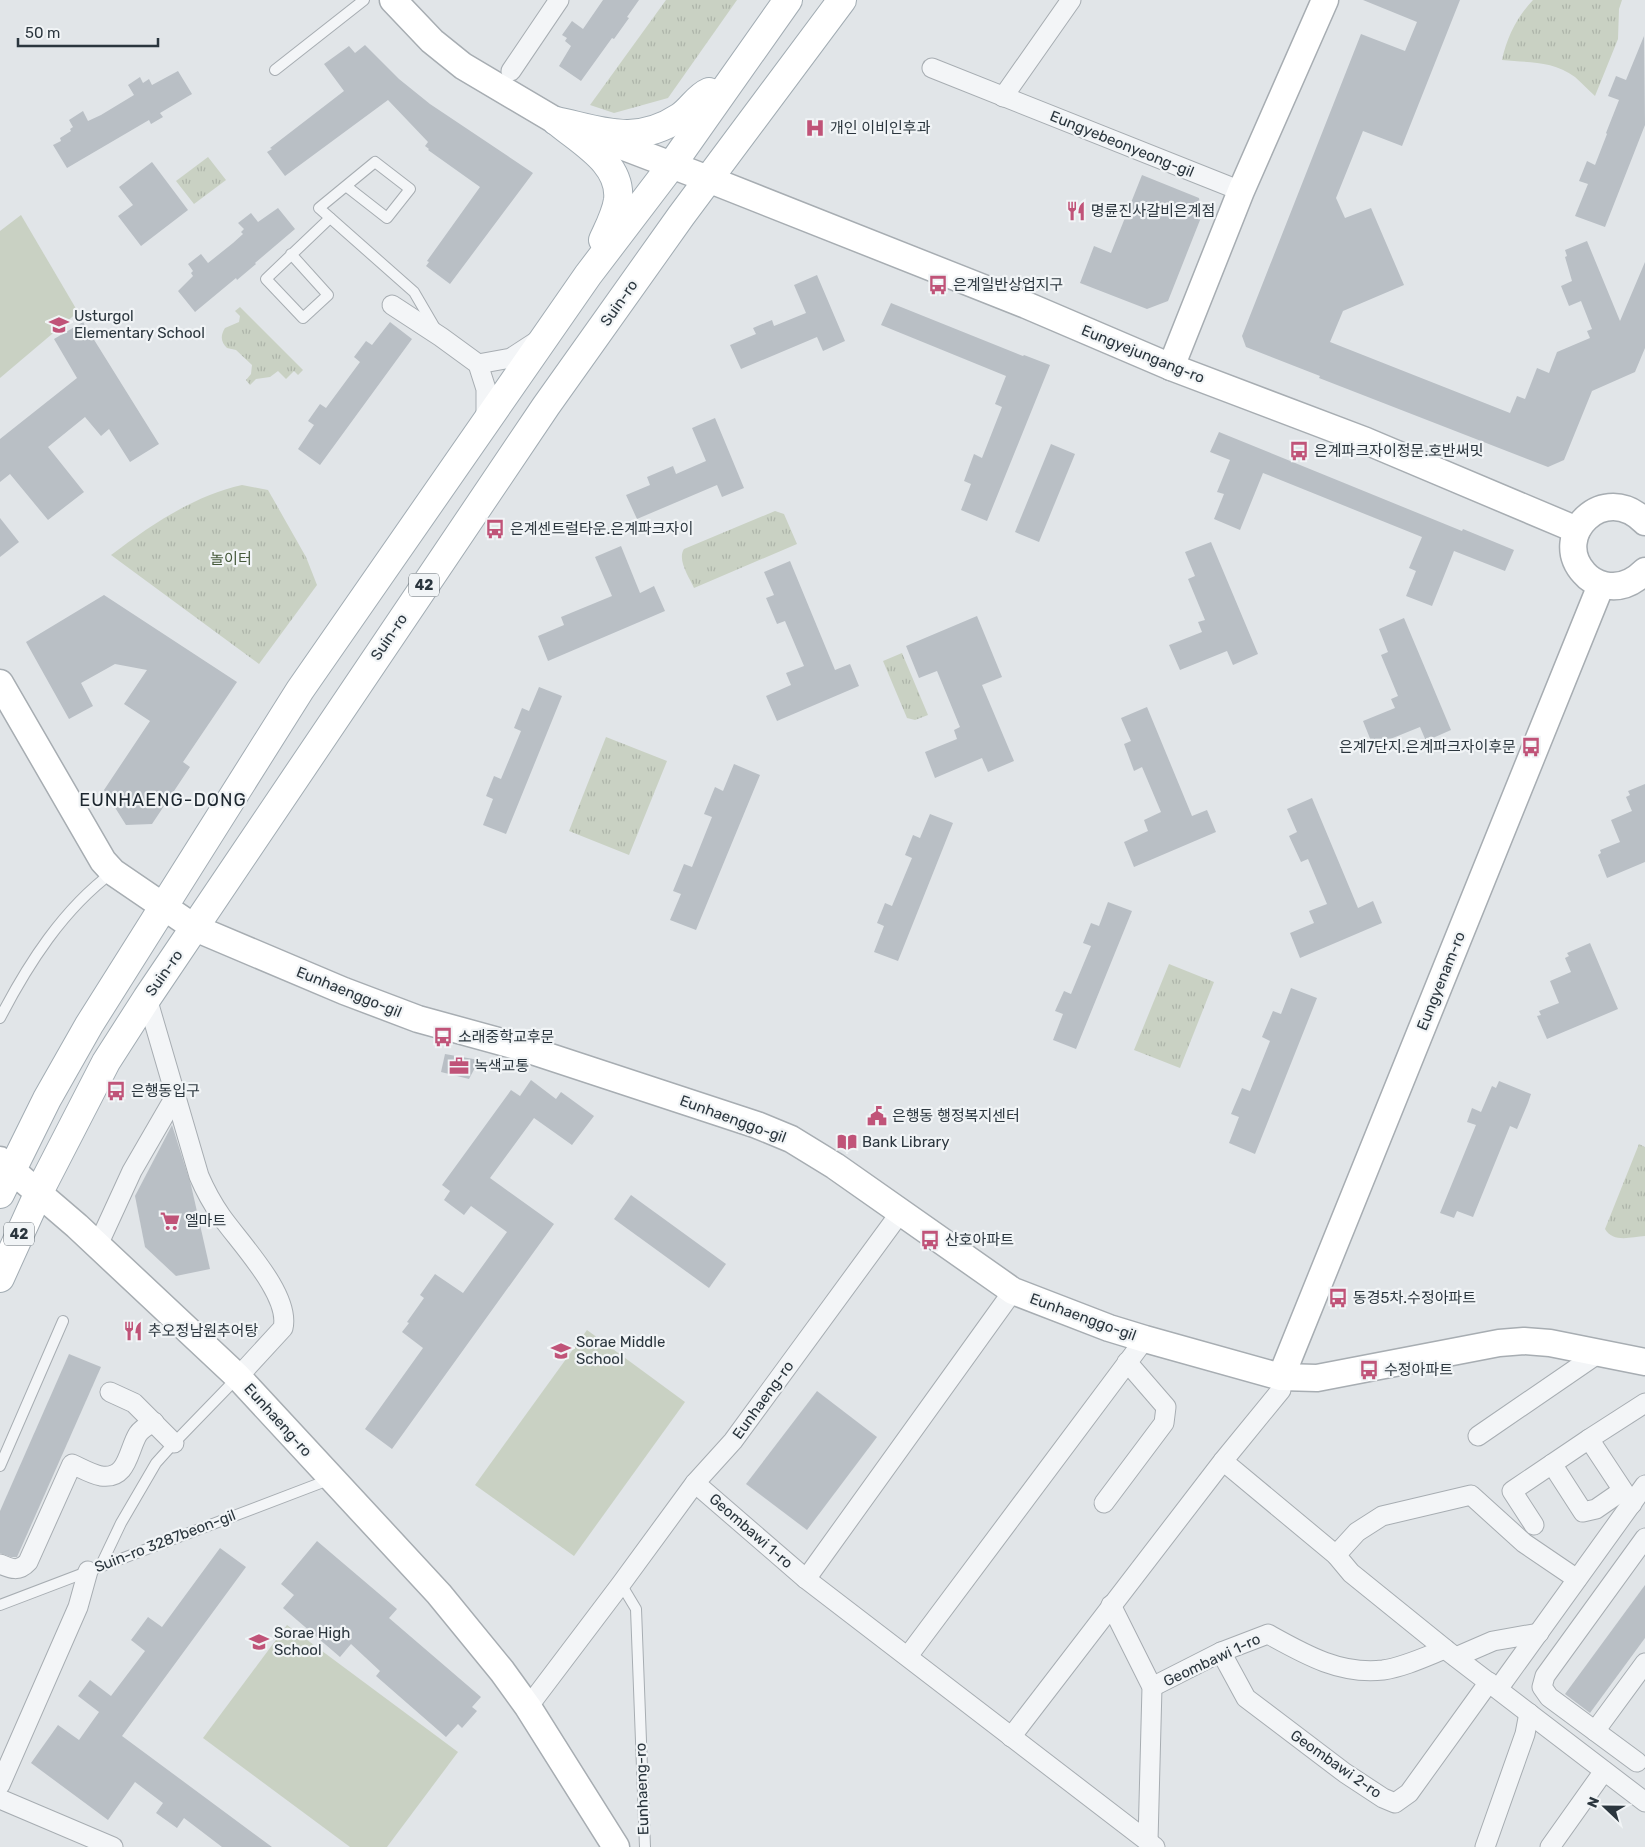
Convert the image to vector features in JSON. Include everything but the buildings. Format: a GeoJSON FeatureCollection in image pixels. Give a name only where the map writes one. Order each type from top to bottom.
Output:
{"type":"FeatureCollection","features":[{"type":"Feature","properties":{"kind":"main road"},"geometry":{"type":"LineString","coordinates":[[0,1194],[6,1165],[47,1099],[89,1024],[300,690],[588,275],[671,166],[788,0]]}},
{"type":"Feature","properties":{"kind":"main road","name":"Suin-ro"},"geometry":{"type":"LineString","coordinates":[[0,1278],[39,1192],[106,1062],[147,998],[546,406],[708,179],[842,0]]}},
{"type":"Feature","properties":{"kind":"main road"},"geometry":{"type":"LineString","coordinates":[[556,121],[607,132],[638,135],[672,122],[682,116],[704,94],[729,82]]}},
{"type":"Feature","properties":{"kind":"main road"},"geometry":{"type":"LineString","coordinates":[[556,121],[610,167],[618,191],[616,210],[588,275]]}},
{"type":"Feature","properties":{"kind":"street"},"geometry":{"type":"LineString","coordinates":[[393,0],[432,41],[463,66],[556,121]]}},
{"type":"Feature","properties":{"kind":"street"},"geometry":{"type":"LineString","coordinates":[[511,71],[559,0]]}},
{"type":"Feature","properties":{"kind":"street"},"geometry":{"type":"LineString","coordinates":[[1002,97],[1071,0]]}},
{"type":"Feature","properties":{"kind":"street"},"geometry":{"type":"LineString","coordinates":[[1171,367],[1241,192],[1325,0]]}},
{"type":"Feature","properties":{"kind":"street","name":"Eungyebeonyeong-gil"},"geometry":{"type":"LineString","coordinates":[[932,68],[1241,192]]}},
{"type":"Feature","properties":{"kind":"street","name":"Eungyejungang-ro"},"geometry":{"type":"LineString","coordinates":[[556,121],[1026,305],[1171,367],[1366,441],[1577,530]]}},
{"type":"Feature","properties":{"kind":"street"},"geometry":{"type":"LineString","coordinates":[[392,306],[441,336],[478,364],[486,389],[486,420]]}},
{"type":"Feature","properties":{"kind":"street"},"geometry":{"type":"LineString","coordinates":[[478,364],[511,358],[545,336]]}},
{"type":"Feature","properties":{"kind":"street"},"geometry":{"type":"LineString","coordinates":[[1643,511],[1616,507],[1604,508],[1588,516],[1577,530],[1574,543],[1575,556],[1580,568],[1589,578],[1601,584],[1613,587],[1626,585],[1637,579],[1645,571]]}},
{"type":"Feature","properties":{"kind":"street","name":"Eungyenam-ro"},"geometry":{"type":"LineString","coordinates":[[1281,1376],[1601,584]]}},
{"type":"Feature","properties":{"kind":"street","name":"Eunhaenggo-gil"},"geometry":{"type":"LineString","coordinates":[[0,683],[93,846],[113,872],[195,928],[344,991],[418,1019],[520,1047],[757,1125],[799,1144],[835,1166],[1013,1292],[1109,1328],[1281,1376],[1317,1378],[1499,1343],[1524,1341],[1550,1343],[1645,1362]]}},
{"type":"Feature","properties":{"kind":"street"},"geometry":{"type":"LineString","coordinates":[[147,998],[199,1176],[209,1199],[260,1265],[285,1318],[283,1328],[238,1377]]}},
{"type":"Feature","properties":{"kind":"street"},"geometry":{"type":"LineString","coordinates":[[98,1245],[132,1172],[176,1095]]}},
{"type":"Feature","properties":{"kind":"street","name":"Eunhaeng-ro"},"geometry":{"type":"LineString","coordinates":[[6,1165],[98,1245],[238,1377],[439,1594],[502,1671],[528,1707],[616,1847]]}},
{"type":"Feature","properties":{"kind":"street","name":"Eunhaeng-ro"},"geometry":{"type":"LineString","coordinates":[[528,1707],[695,1483],[733,1441],[900,1213]]}},
{"type":"Feature","properties":{"kind":"street","name":"Geombawi 1-ro"},"geometry":{"type":"LineString","coordinates":[[806,1580],[1013,1292]]}},
{"type":"Feature","properties":{"kind":"street"},"geometry":{"type":"LineString","coordinates":[[908,1656],[1145,1339]]}},
{"type":"Feature","properties":{"kind":"street"},"geometry":{"type":"LineString","coordinates":[[1478,1436],[1599,1353]]}},
{"type":"Feature","properties":{"kind":"street"},"geometry":{"type":"LineString","coordinates":[[1104,1503],[1164,1423],[1166,1407],[1128,1362]]}},
{"type":"Feature","properties":{"kind":"street"},"geometry":{"type":"LineString","coordinates":[[1011,1737],[1223,1461],[1281,1390],[1281,1376]]}},
{"type":"Feature","properties":{"kind":"street"},"geometry":{"type":"LineString","coordinates":[[110,1392],[134,1402],[174,1442]]}},
{"type":"Feature","properties":{"kind":"street"},"geometry":{"type":"LineString","coordinates":[[1534,1525],[1512,1491],[1589,1439],[1643,1408]]}},
{"type":"Feature","properties":{"kind":"street"},"geometry":{"type":"LineString","coordinates":[[0,1564],[11,1569],[17,1569],[23,1567],[28,1562],[72,1464],[98,1476],[108,1476],[118,1472],[127,1463],[139,1432],[154,1422]]}},
{"type":"Feature","properties":{"kind":"street"},"geometry":{"type":"LineString","coordinates":[[1552,1464],[1583,1512],[1627,1498],[1589,1439]]}},
{"type":"Feature","properties":{"kind":"street"},"geometry":{"type":"LineString","coordinates":[[1223,1461],[1336,1555],[1351,1573],[1450,1653],[1645,1802]]}},
{"type":"Feature","properties":{"kind":"street","name":"Geombawi 1-ro"},"geometry":{"type":"LineString","coordinates":[[695,1483],[806,1580],[908,1656],[1151,1844]]}},
{"type":"Feature","properties":{"kind":"street","name":"Geombawi 2-ro"},"geometry":{"type":"LineString","coordinates":[[1221,1652],[1246,1698],[1345,1774],[1383,1798],[1395,1803],[1409,1793],[1494,1686],[1539,1633],[1577,1580],[1627,1498],[1645,1486]]}},
{"type":"Feature","properties":{"kind":"street"},"geometry":{"type":"LineString","coordinates":[[1336,1555],[1357,1532],[1382,1516],[1472,1495],[1524,1543],[1577,1580]]}},
{"type":"Feature","properties":{"kind":"street"},"geometry":{"type":"LineString","coordinates":[[1642,1763],[1549,1697],[1542,1687],[1545,1676],[1645,1538]]}},
{"type":"Feature","properties":{"kind":"street"},"geometry":{"type":"LineString","coordinates":[[0,1785],[94,1568]]}},
{"type":"Feature","properties":{"kind":"street"},"geometry":{"type":"LineString","coordinates":[[1111,1605],[1152,1687]]}},
{"type":"Feature","properties":{"kind":"street","name":"Geombawi 1-ro"},"geometry":{"type":"LineString","coordinates":[[1151,1844],[1152,1687],[1221,1652],[1268,1634],[1305,1655],[1326,1664],[1363,1671],[1384,1670],[1493,1641],[1539,1633]]}},
{"type":"Feature","properties":{"kind":"street"},"geometry":{"type":"LineString","coordinates":[[1595,1731],[1645,1663]]}},
{"type":"Feature","properties":{"kind":"street"},"geometry":{"type":"LineString","coordinates":[[1485,1847],[1525,1734],[1529,1713]]}},
{"type":"Feature","properties":{"kind":"street"},"geometry":{"type":"LineString","coordinates":[[1550,1847],[1604,1771]]}},
{"type":"Feature","properties":{"kind":"street"},"geometry":{"type":"LineString","coordinates":[[0,1799],[113,1847]]}},
{"type":"Feature","properties":{"kind":"lane"},"geometry":{"type":"LineString","coordinates":[[275,70],[364,0]]}},
{"type":"Feature","properties":{"kind":"lane"},"geometry":{"type":"LineString","coordinates":[[346,186],[387,218],[410,189],[375,162],[319,208],[414,292],[441,336]]}},
{"type":"Feature","properties":{"kind":"lane"},"geometry":{"type":"LineString","coordinates":[[291,254],[328,295],[303,318],[266,279],[291,254],[330,218]]}},
{"type":"Feature","properties":{"kind":"lane"},"geometry":{"type":"LineString","coordinates":[[0,1018],[37,954],[79,901],[113,872]]}},
{"type":"Feature","properties":{"kind":"lane"},"geometry":{"type":"LineString","coordinates":[[0,1466],[63,1320]]}},
{"type":"Feature","properties":{"kind":"lane"},"geometry":{"type":"LineString","coordinates":[[94,1568],[156,1463],[238,1377]]}},
{"type":"Feature","properties":{"kind":"lane","name":"Suin-ro 3287beon-gil"},"geometry":{"type":"LineString","coordinates":[[0,1604],[331,1479]]}},
{"type":"Feature","properties":{"kind":"lane","name":"Eunhaeng-ro"},"geometry":{"type":"LineString","coordinates":[[621,1584],[636,1609],[644,1847]]}},
{"type":"Feature","properties":{"kind":"green space"},"geometry":{"type":"Polygon","coordinates":[[[666,0],[737,0],[668,98],[614,113],[590,105],[666,0]]]}},
{"type":"Feature","properties":{"kind":"green space"},"geometry":{"type":"Polygon","coordinates":[[[1533,0],[1622,0],[1619,9],[1618,39],[1595,96],[1575,77],[1558,68],[1540,63],[1502,60],[1513,28],[1533,0]]]}},
{"type":"Feature","properties":{"kind":"green space"},"geometry":{"type":"Polygon","coordinates":[[[208,157],[226,180],[194,204],[176,181],[208,157]]]}},
{"type":"Feature","properties":{"kind":"green space"},"geometry":{"type":"Polygon","coordinates":[[[21,215],[78,312],[0,378],[0,231],[21,215]]]}},
{"type":"Feature","properties":{"kind":"green space"},"geometry":{"type":"Polygon","coordinates":[[[240,307],[303,370],[298,375],[294,371],[286,379],[278,371],[270,377],[256,379],[250,385],[246,380],[251,374],[252,365],[236,350],[227,348],[222,339],[225,328],[239,322],[240,316],[235,311],[240,307]]]}},
{"type":"Feature","properties":{"kind":"green space","name":"놀이터"},"geometry":{"type":"Polygon","coordinates":[[[242,485],[268,490],[306,557],[317,585],[259,664],[111,555],[173,513],[206,496],[242,485]]]}},
{"type":"Feature","properties":{"kind":"green space"},"geometry":{"type":"Polygon","coordinates":[[[775,511],[784,514],[797,544],[694,588],[683,563],[682,553],[684,549],[775,511]]]}},
{"type":"Feature","properties":{"kind":"green space"},"geometry":{"type":"Polygon","coordinates":[[[902,653],[928,715],[915,720],[907,718],[883,661],[902,653]]]}},
{"type":"Feature","properties":{"kind":"green space"},"geometry":{"type":"Polygon","coordinates":[[[606,737],[667,761],[629,855],[569,831],[606,737]]]}},
{"type":"Feature","properties":{"kind":"green space"},"geometry":{"type":"Polygon","coordinates":[[[1169,964],[1214,982],[1180,1068],[1134,1050],[1169,964]]]}},
{"type":"Feature","properties":{"kind":"green space"},"geometry":{"type":"Polygon","coordinates":[[[1639,1144],[1645,1147],[1645,1236],[1617,1238],[1605,1229],[1639,1144]]]}},
{"type":"Feature","properties":{"kind":"green space"},"geometry":{"type":"Polygon","coordinates":[[[587,1330],[685,1402],[574,1556],[475,1485],[587,1330]]]}},
{"type":"Feature","properties":{"kind":"green space"},"geometry":{"type":"Polygon","coordinates":[[[287,1625],[458,1752],[387,1847],[350,1847],[203,1738],[287,1625]]]}},
{"type":"Feature","properties":{"kind":"place","name":"개인 이비인후과"},"geometry":{"type":"Point","coordinates":[815,128]}},
{"type":"Feature","properties":{"kind":"place","name":"명륜진사갈비은계점"},"geometry":{"type":"Point","coordinates":[1076,211]}},
{"type":"Feature","properties":{"kind":"place","name":"은계일반상업지구"},"geometry":{"type":"Point","coordinates":[938,285]}},
{"type":"Feature","properties":{"kind":"place","name":"Usturgol Elementary School"},"geometry":{"type":"Point","coordinates":[59,325]}},
{"type":"Feature","properties":{"kind":"place","name":"은계파크자이정문.호반써밋"},"geometry":{"type":"Point","coordinates":[1299,451]}},
{"type":"Feature","properties":{"kind":"place","name":"은계센트럴타운.은계파크자이"},"geometry":{"type":"Point","coordinates":[495,529]}},
{"type":"Feature","properties":{"kind":"place","name":"은계7단지.은계파크자이후문"},"geometry":{"type":"Point","coordinates":[1531,747]}},
{"type":"Feature","properties":{"kind":"place","name":"소래중학교후문"},"geometry":{"type":"Point","coordinates":[443,1037]}},
{"type":"Feature","properties":{"kind":"place","name":"녹색교통"},"geometry":{"type":"Point","coordinates":[459,1066]}},
{"type":"Feature","properties":{"kind":"place","name":"은행동입구"},"geometry":{"type":"Point","coordinates":[116,1091]}},
{"type":"Feature","properties":{"kind":"place","name":"은행동 행정복지센터"},"geometry":{"type":"Point","coordinates":[877,1116]}},
{"type":"Feature","properties":{"kind":"place","name":"Bank Library"},"geometry":{"type":"Point","coordinates":[847,1142]}},
{"type":"Feature","properties":{"kind":"place","name":"엘마트"},"geometry":{"type":"Point","coordinates":[170,1221]}},
{"type":"Feature","properties":{"kind":"place","name":"산호아파트"},"geometry":{"type":"Point","coordinates":[930,1240]}},
{"type":"Feature","properties":{"kind":"place","name":"동경5차.수정아파트"},"geometry":{"type":"Point","coordinates":[1338,1298]}},
{"type":"Feature","properties":{"kind":"place","name":"추오정남원추어탕"},"geometry":{"type":"Point","coordinates":[133,1331]}},
{"type":"Feature","properties":{"kind":"place","name":"Sorae Middle School"},"geometry":{"type":"Point","coordinates":[561,1351]}},
{"type":"Feature","properties":{"kind":"place","name":"수정아파트"},"geometry":{"type":"Point","coordinates":[1369,1370]}},
{"type":"Feature","properties":{"kind":"place","name":"Sorae High School"},"geometry":{"type":"Point","coordinates":[259,1642]}},
{"type":"Feature","properties":{"kind":"district","name":"EUNHAENG-DONG"},"geometry":{"type":"Point","coordinates":[163,800]}}]}
